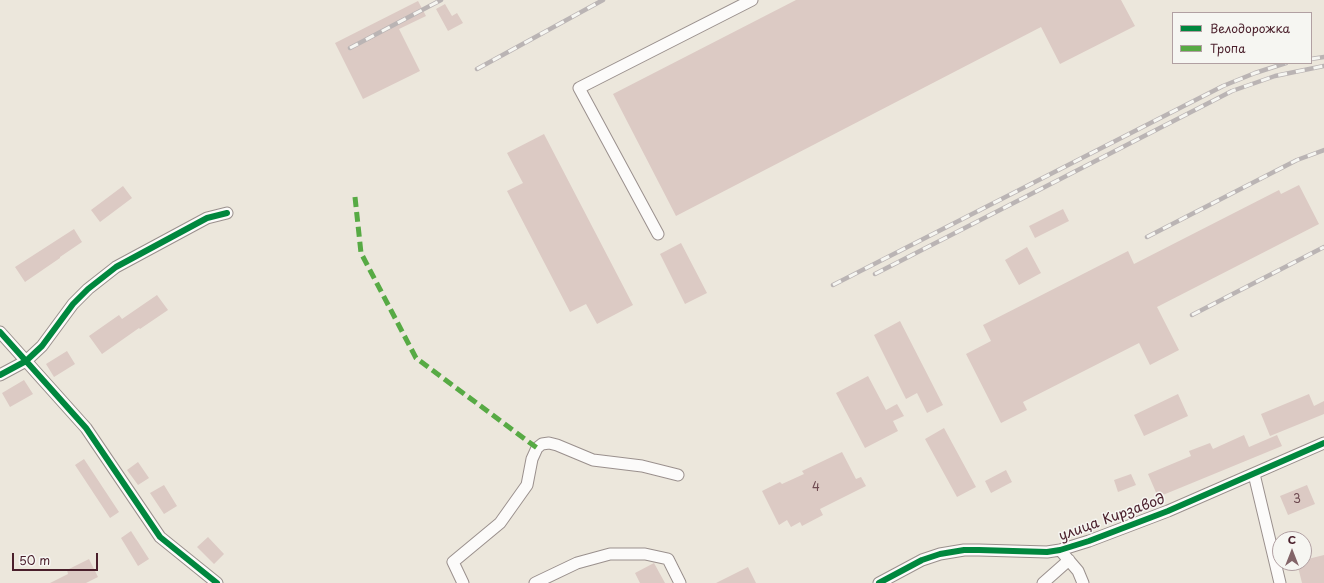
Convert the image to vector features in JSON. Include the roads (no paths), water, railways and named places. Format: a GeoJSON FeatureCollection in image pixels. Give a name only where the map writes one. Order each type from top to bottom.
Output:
{"type":"FeatureCollection","features":[{"type":"Feature","properties":{"kind":"street"},"geometry":{"type":"LineString","coordinates":[[658,234],[579,88],[752,0]]}},
{"type":"Feature","properties":{"kind":"street"},"geometry":{"type":"LineString","coordinates":[[0,375],[26,361],[42,346],[73,304],[88,289],[116,267],[192,226],[216,215],[227,213]]}},
{"type":"Feature","properties":{"kind":"street"},"geometry":{"type":"LineString","coordinates":[[0,332],[86,428],[160,537],[217,583]]}},
{"type":"Feature","properties":{"kind":"street","name":"улица Кирзавод"},"geometry":{"type":"LineString","coordinates":[[878,583],[922,560],[945,553],[979,550],[1038,552],[1060,550],[1089,541],[1254,474],[1324,443]]}},
{"type":"Feature","properties":{"kind":"street"},"geometry":{"type":"LineString","coordinates":[[463,583],[453,562],[500,523],[527,485],[532,460],[537,448],[542,444],[557,445],[568,448],[593,460],[642,466],[678,475]]}},
{"type":"Feature","properties":{"kind":"street"},"geometry":{"type":"LineString","coordinates":[[1254,474],[1280,583]]}},
{"type":"Feature","properties":{"kind":"street"},"geometry":{"type":"LineString","coordinates":[[1060,550],[1078,571],[1083,583]]}},
{"type":"Feature","properties":{"kind":"street"},"geometry":{"type":"LineString","coordinates":[[535,583],[577,563],[610,554],[645,554],[668,559],[680,583]]}},
{"type":"Feature","properties":{"kind":"street"},"geometry":{"type":"LineString","coordinates":[[1043,583],[1069,560]]}},
{"type":"Feature","properties":{"kind":"railway"},"geometry":{"type":"LineString","coordinates":[[350,48],[441,0]]}},
{"type":"Feature","properties":{"kind":"railway"},"geometry":{"type":"LineString","coordinates":[[477,69],[603,0]]}},
{"type":"Feature","properties":{"kind":"railway"},"geometry":{"type":"LineString","coordinates":[[1312,59],[1324,57]]}},
{"type":"Feature","properties":{"kind":"railway"},"geometry":{"type":"LineString","coordinates":[[833,285],[1223,86],[1283,64]]}},
{"type":"Feature","properties":{"kind":"railway"},"geometry":{"type":"LineString","coordinates":[[875,274],[1232,91],[1275,76],[1324,66]]}},
{"type":"Feature","properties":{"kind":"railway"},"geometry":{"type":"LineString","coordinates":[[1147,237],[1297,160],[1324,150]]}},
{"type":"Feature","properties":{"kind":"railway"},"geometry":{"type":"LineString","coordinates":[[1192,315],[1324,247]]}}]}
